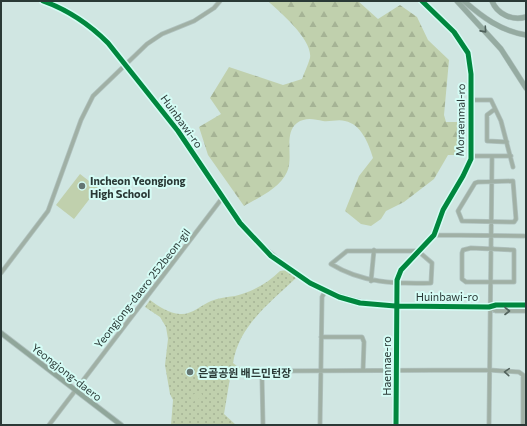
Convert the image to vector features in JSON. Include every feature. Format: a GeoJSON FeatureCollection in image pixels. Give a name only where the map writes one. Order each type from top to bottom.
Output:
{"type":"FeatureCollection","features":[{"type":"Feature","properties":{"kind":"highway"},"geometry":{"type":"LineString","coordinates":[[457,1],[501,49],[526,88]]}},
{"type":"Feature","properties":{"kind":"highway"},"geometry":{"type":"LineString","coordinates":[[464,1],[496,25],[515,33],[526,35]]}},
{"type":"Feature","properties":{"kind":"highway"},"geometry":{"type":"LineString","coordinates":[[492,1],[498,11],[504,15],[513,18],[526,17]]}},
{"type":"Feature","properties":{"kind":"main road","name":"Yeongjong-daero"},"geometry":{"type":"LineString","coordinates":[[1,333],[121,425]]}},
{"type":"Feature","properties":{"kind":"street","name":"Huinbawi-ro"},"geometry":{"type":"LineString","coordinates":[[43,1],[78,18],[96,31],[126,63],[178,131],[223,198],[253,237],[271,256],[290,268]]}},
{"type":"Feature","properties":{"kind":"street"},"geometry":{"type":"LineString","coordinates":[[1,273],[48,211],[89,100],[104,83],[147,44],[162,34],[194,21],[214,8],[220,1]]}},
{"type":"Feature","properties":{"kind":"street","name":"Moraenmal-ro"},"geometry":{"type":"LineString","coordinates":[[395,306],[396,284],[401,270],[434,235],[443,210],[463,176],[471,156],[470,61],[468,53],[454,32],[422,1]]}},
{"type":"Feature","properties":{"kind":"street"},"geometry":{"type":"LineString","coordinates":[[471,100],[489,99],[495,109],[507,142],[513,167]]}},
{"type":"Feature","properties":{"kind":"street"},"geometry":{"type":"LineString","coordinates":[[495,109],[487,115],[487,141],[507,142]]}},
{"type":"Feature","properties":{"kind":"street"},"geometry":{"type":"LineString","coordinates":[[471,156],[511,156]]}},
{"type":"Feature","properties":{"kind":"street"},"geometry":{"type":"LineString","coordinates":[[490,425],[489,307],[492,157]]}},
{"type":"Feature","properties":{"kind":"street"},"geometry":{"type":"LineString","coordinates":[[513,181],[516,219],[514,222],[491,221],[462,220],[458,211],[475,183],[513,181]]}},
{"type":"Feature","properties":{"kind":"street","name":"Yeongjong-daero 252beon-gil"},"geometry":{"type":"LineString","coordinates":[[48,425],[223,198]]}},
{"type":"Feature","properties":{"kind":"street"},"geometry":{"type":"LineString","coordinates":[[434,235],[524,236]]}},
{"type":"Feature","properties":{"kind":"street"},"geometry":{"type":"LineString","coordinates":[[471,248],[514,250],[514,282],[490,282],[466,282],[462,280],[463,250],[471,248]]}},
{"type":"Feature","properties":{"kind":"street"},"geometry":{"type":"LineString","coordinates":[[371,281],[374,250]]}},
{"type":"Feature","properties":{"kind":"street"},"geometry":{"type":"LineString","coordinates":[[374,250],[418,251],[432,263],[431,283],[396,284],[371,281],[346,273],[331,264],[347,251],[374,250]]}},
{"type":"Feature","properties":{"kind":"street","name":"Huinbawi-ro"},"geometry":{"type":"LineString","coordinates":[[302,277],[339,296],[360,302],[395,306],[489,307],[496,305],[526,305]]}},
{"type":"Feature","properties":{"kind":"street"},"geometry":{"type":"LineString","coordinates":[[320,425],[322,297],[326,290]]}},
{"type":"Feature","properties":{"kind":"street","name":"Haennae-ro"},"geometry":{"type":"LineString","coordinates":[[395,306],[396,425]]}},
{"type":"Feature","properties":{"kind":"street","name":"Huinbawi-ro"},"geometry":{"type":"LineString","coordinates":[[489,307],[496,311],[526,311]]}},
{"type":"Feature","properties":{"kind":"street"},"geometry":{"type":"LineString","coordinates":[[321,337],[362,337],[364,342],[363,371]]}},
{"type":"Feature","properties":{"kind":"street"},"geometry":{"type":"LineString","coordinates":[[263,425],[262,378],[269,371],[489,370],[519,372],[523,376],[523,425]]}},
{"type":"Feature","properties":{"kind":"green space"},"geometry":{"type":"Polygon","coordinates":[[[268,1],[358,1],[378,19],[400,5],[417,17],[428,40],[449,60],[444,115],[446,122],[457,122],[458,144],[454,155],[448,155],[434,179],[404,202],[386,211],[381,219],[371,226],[361,224],[345,211],[359,176],[373,158],[364,135],[351,123],[342,120],[326,121],[310,119],[297,123],[291,133],[290,160],[284,178],[274,188],[244,206],[208,155],[199,127],[221,114],[210,98],[229,67],[283,85],[302,79],[310,58],[310,51],[295,27],[268,1]]]}},
{"type":"Feature","properties":{"kind":"green space"},"geometry":{"type":"Polygon","coordinates":[[[80,174],[98,188],[74,219],[56,205],[80,174]]]}},
{"type":"Feature","properties":{"kind":"green space"},"geometry":{"type":"Polygon","coordinates":[[[287,270],[296,278],[257,316],[242,337],[236,349],[233,363],[238,367],[258,367],[259,372],[231,372],[224,414],[236,425],[171,425],[173,400],[170,394],[165,365],[168,339],[166,327],[160,317],[145,307],[150,300],[168,311],[184,314],[211,301],[248,292],[265,283],[280,271],[287,270]]]}},
{"type":"Feature","properties":{"kind":"green space"},"geometry":{"type":"Polygon","coordinates":[[[200,391],[203,396],[193,402],[190,396],[200,391]]]}},
{"type":"Feature","properties":{"kind":"tunnel"},"geometry":{"type":"LineString","coordinates":[[290,268],[302,277]]}},
{"type":"Feature","properties":{"kind":"cycle path"},"geometry":{"type":"LineString","coordinates":[[43,1],[78,18],[108,43],[178,131],[240,223],[271,256],[310,283],[339,297],[360,303],[395,306],[489,307],[496,305],[526,305]]}},
{"type":"Feature","properties":{"kind":"cycle path"},"geometry":{"type":"LineString","coordinates":[[396,425],[397,280],[401,270],[434,235],[443,210],[471,159],[471,74],[468,53],[454,32],[422,1]]}},
{"type":"Feature","properties":{"kind":"place","name":"Incheon Yeongjong High School"},"geometry":{"type":"Point","coordinates":[82,186]}},
{"type":"Feature","properties":{"kind":"place","name":"은골공원 배드민턴장"},"geometry":{"type":"Point","coordinates":[190,372]}}]}
